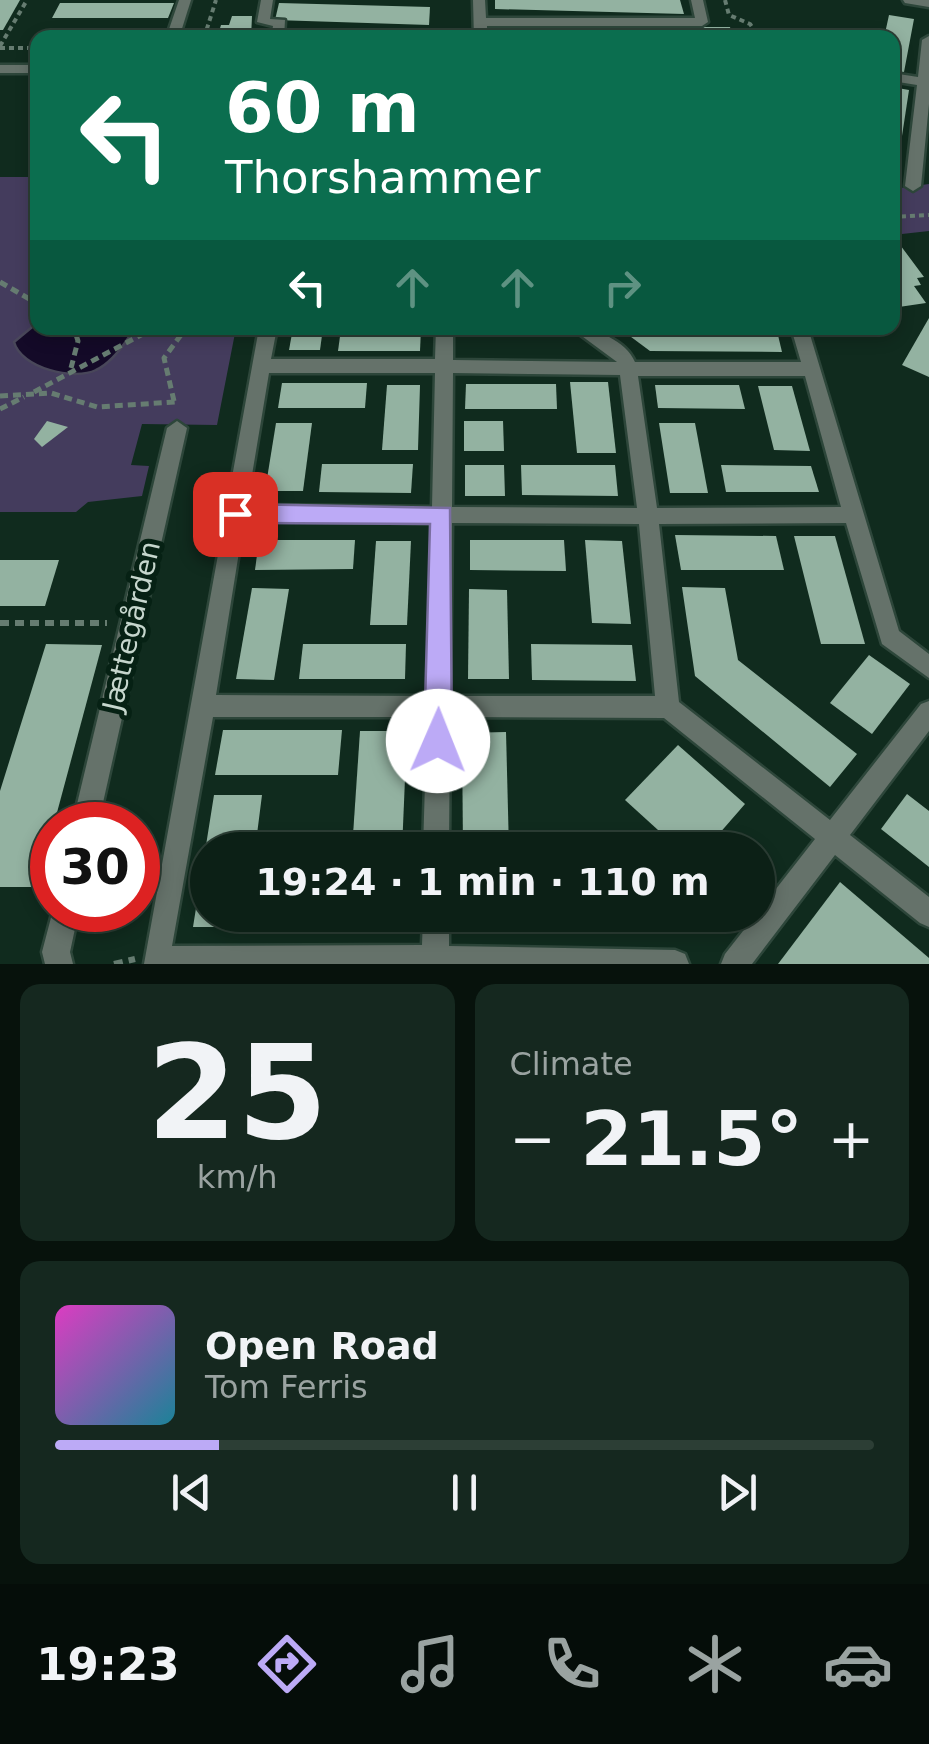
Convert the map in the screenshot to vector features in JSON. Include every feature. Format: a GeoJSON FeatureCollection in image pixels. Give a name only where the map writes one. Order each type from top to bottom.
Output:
{"type":"FeatureCollection","features":[{"type":"Feature","properties":{"kind":"street"},"geometry":{"type":"LineString","coordinates":[[175,30],[186,0]]}},
{"type":"Feature","properties":{"kind":"street"},"geometry":{"type":"LineString","coordinates":[[267,0],[262,22],[280,24],[279,30]]}},
{"type":"Feature","properties":{"kind":"street"},"geometry":{"type":"LineString","coordinates":[[479,0],[480,30]]}},
{"type":"Feature","properties":{"kind":"street"},"geometry":{"type":"LineString","coordinates":[[480,22],[673,30],[702,22],[697,0]]}},
{"type":"Feature","properties":{"kind":"street"},"geometry":{"type":"LineString","coordinates":[[909,0],[929,4]]}},
{"type":"Feature","properties":{"kind":"street"},"geometry":{"type":"LineString","coordinates":[[913,186],[929,40]]}},
{"type":"Feature","properties":{"kind":"street"},"geometry":{"type":"LineString","coordinates":[[0,69],[30,69]]}},
{"type":"Feature","properties":{"kind":"street"},"geometry":{"type":"LineString","coordinates":[[900,78],[927,83]]}},
{"type":"Feature","properties":{"kind":"street"},"geometry":{"type":"LineString","coordinates":[[267,335],[156,960],[435,959],[675,964]]}},
{"type":"Feature","properties":{"kind":"street"},"geometry":{"type":"LineString","coordinates":[[436,832],[445,335]]}},
{"type":"Feature","properties":{"kind":"street"},"geometry":{"type":"LineString","coordinates":[[590,335],[625,358],[628,368],[668,707]]}},
{"type":"Feature","properties":{"kind":"street"},"geometry":{"type":"LineString","coordinates":[[802,335],[890,637],[929,668]]}},
{"type":"Feature","properties":{"kind":"street"},"geometry":{"type":"LineString","coordinates":[[261,366],[812,368]]}},
{"type":"Feature","properties":{"kind":"street","name":"Jættegården"},"geometry":{"type":"LineString","coordinates":[[90,802],[177,428]]}},
{"type":"Feature","properties":{"kind":"street"},"geometry":{"type":"LineString","coordinates":[[235,514],[854,516]]}},
{"type":"Feature","properties":{"kind":"street"},"geometry":{"type":"LineString","coordinates":[[203,706],[668,707],[832,841],[929,914]]}},
{"type":"Feature","properties":{"kind":"street"},"geometry":{"type":"LineString","coordinates":[[734,964],[929,712]]}},
{"type":"Feature","properties":{"kind":"street"},"geometry":{"type":"LineString","coordinates":[[59,964],[56,952],[61,932]]}},
{"type":"Feature","properties":{"kind":"street"},"geometry":{"type":"LineString","coordinates":[[435,959],[436,932]]}},
{"type":"Feature","properties":{"kind":"path"},"geometry":{"type":"LineString","coordinates":[[27,0],[0,47],[30,48]]}},
{"type":"Feature","properties":{"kind":"path"},"geometry":{"type":"LineString","coordinates":[[207,30],[216,0]]}},
{"type":"Feature","properties":{"kind":"path"},"geometry":{"type":"LineString","coordinates":[[725,0],[729,15],[754,30]]}},
{"type":"Feature","properties":{"kind":"path"},"geometry":{"type":"LineString","coordinates":[[900,217],[929,216]]}},
{"type":"Feature","properties":{"kind":"path"},"geometry":{"type":"LineString","coordinates":[[0,282],[30,300]]}},
{"type":"Feature","properties":{"kind":"path"},"geometry":{"type":"LineString","coordinates":[[71,371],[76,335]]}},
{"type":"Feature","properties":{"kind":"path"},"geometry":{"type":"LineString","coordinates":[[0,409],[135,335]]}},
{"type":"Feature","properties":{"kind":"path"},"geometry":{"type":"LineString","coordinates":[[177,428],[164,358],[181,335]]}},
{"type":"Feature","properties":{"kind":"path"},"geometry":{"type":"LineString","coordinates":[[0,396],[52,392],[97,407],[174,402]]}},
{"type":"Feature","properties":{"kind":"path"},"geometry":{"type":"LineString","coordinates":[[0,622],[132,623]]}},
{"type":"Feature","properties":{"kind":"shaded area"},"geometry":{"type":"Polygon","coordinates":[[[0,177],[30,177],[30,335],[235,335],[217,425],[142,424],[131,465],[149,466],[142,496],[88,502],[76,512],[0,512],[0,177]]]}},
{"type":"Feature","properties":{"kind":"shaded area"},"geometry":{"type":"Polygon","coordinates":[[[929,184],[929,231],[900,234],[900,188],[929,184]]]}},
{"type":"Feature","properties":{"kind":"shaded area"},"geometry":{"type":"Polygon","coordinates":[[[30,329],[30,335],[129,337],[96,370],[75,374],[37,365],[14,342],[30,329]]]}},
{"type":"Feature","properties":{"kind":"building"},"geometry":{"type":"Polygon","coordinates":[[[0,0],[20,0],[3,30],[0,30],[0,0]]]}},
{"type":"Feature","properties":{"kind":"building"},"geometry":{"type":"Polygon","coordinates":[[[495,0],[680,0],[684,14],[495,9],[495,0]]]}},
{"type":"Feature","properties":{"kind":"building"},"geometry":{"type":"Polygon","coordinates":[[[60,3],[174,3],[168,18],[52,18],[60,3]]]}},
{"type":"Feature","properties":{"kind":"building"},"geometry":{"type":"Polygon","coordinates":[[[279,3],[430,7],[429,25],[275,20],[279,3]]]}},
{"type":"Feature","properties":{"kind":"building"},"geometry":{"type":"Polygon","coordinates":[[[889,15],[914,19],[904,72],[900,71],[900,30],[886,30],[889,15]]]}},
{"type":"Feature","properties":{"kind":"building"},"geometry":{"type":"Polygon","coordinates":[[[232,16],[252,16],[251,30],[219,30],[221,25],[229,25],[232,16]]]}},
{"type":"Feature","properties":{"kind":"building"},"geometry":{"type":"Polygon","coordinates":[[[694,27],[731,30],[695,30],[694,27]]]}},
{"type":"Feature","properties":{"kind":"building"},"geometry":{"type":"Polygon","coordinates":[[[900,88],[909,90],[900,149],[900,88]]]}},
{"type":"Feature","properties":{"kind":"building"},"geometry":{"type":"Polygon","coordinates":[[[900,245],[924,277],[917,278],[921,285],[914,286],[926,303],[900,307],[900,245]]]}},
{"type":"Feature","properties":{"kind":"building"},"geometry":{"type":"Polygon","coordinates":[[[929,318],[929,377],[902,365],[929,318]]]}},
{"type":"Feature","properties":{"kind":"building"},"geometry":{"type":"Polygon","coordinates":[[[292,335],[322,335],[320,350],[289,350],[292,335]]]}},
{"type":"Feature","properties":{"kind":"building"},"geometry":{"type":"Polygon","coordinates":[[[340,335],[421,335],[420,351],[338,351],[340,335]]]}},
{"type":"Feature","properties":{"kind":"building"},"geometry":{"type":"Polygon","coordinates":[[[628,335],[778,335],[782,352],[650,351],[628,335]]]}},
{"type":"Feature","properties":{"kind":"building"},"geometry":{"type":"Polygon","coordinates":[[[570,382],[608,382],[616,453],[577,453],[570,382]]]}},
{"type":"Feature","properties":{"kind":"building"},"geometry":{"type":"Polygon","coordinates":[[[282,383],[367,383],[365,408],[278,408],[282,383]]]}},
{"type":"Feature","properties":{"kind":"building"},"geometry":{"type":"Polygon","coordinates":[[[466,384],[556,384],[557,409],[465,409],[466,384]]]}},
{"type":"Feature","properties":{"kind":"building"},"geometry":{"type":"Polygon","coordinates":[[[387,385],[420,385],[418,450],[382,450],[387,385]]]}},
{"type":"Feature","properties":{"kind":"building"},"geometry":{"type":"Polygon","coordinates":[[[655,385],[739,385],[745,409],[658,408],[655,385]]]}},
{"type":"Feature","properties":{"kind":"building"},"geometry":{"type":"Polygon","coordinates":[[[758,386],[792,386],[810,451],[774,450],[758,386]]]}},
{"type":"Feature","properties":{"kind":"building"},"geometry":{"type":"Polygon","coordinates":[[[47,421],[68,427],[42,447],[34,439],[47,421]]]}},
{"type":"Feature","properties":{"kind":"building"},"geometry":{"type":"Polygon","coordinates":[[[464,421],[503,421],[504,451],[464,451],[464,421]]]}},
{"type":"Feature","properties":{"kind":"building"},"geometry":{"type":"Polygon","coordinates":[[[276,423],[312,423],[303,491],[265,491],[276,423]]]}},
{"type":"Feature","properties":{"kind":"building"},"geometry":{"type":"Polygon","coordinates":[[[659,423],[695,423],[708,493],[670,493],[659,423]]]}},
{"type":"Feature","properties":{"kind":"building"},"geometry":{"type":"Polygon","coordinates":[[[322,464],[413,464],[411,493],[319,492],[322,464]]]}},
{"type":"Feature","properties":{"kind":"building"},"geometry":{"type":"Polygon","coordinates":[[[465,465],[504,465],[505,496],[465,496],[465,465]]]}},
{"type":"Feature","properties":{"kind":"building"},"geometry":{"type":"Polygon","coordinates":[[[521,465],[615,465],[618,496],[522,495],[521,465]]]}},
{"type":"Feature","properties":{"kind":"building"},"geometry":{"type":"Polygon","coordinates":[[[721,465],[811,466],[819,492],[726,492],[721,465]]]}},
{"type":"Feature","properties":{"kind":"building"},"geometry":{"type":"Polygon","coordinates":[[[675,535],[776,536],[784,570],[681,570],[675,535]]]}},
{"type":"Feature","properties":{"kind":"building"},"geometry":{"type":"Polygon","coordinates":[[[794,536],[835,536],[865,644],[821,644],[794,536]]]}},
{"type":"Feature","properties":{"kind":"building"},"geometry":{"type":"Polygon","coordinates":[[[259,540],[355,540],[353,569],[255,570],[259,540]]]}},
{"type":"Feature","properties":{"kind":"building"},"geometry":{"type":"Polygon","coordinates":[[[470,540],[564,540],[566,571],[470,570],[470,540]]]}},
{"type":"Feature","properties":{"kind":"building"},"geometry":{"type":"Polygon","coordinates":[[[585,540],[622,541],[631,624],[592,623],[585,540]]]}},
{"type":"Feature","properties":{"kind":"building"},"geometry":{"type":"Polygon","coordinates":[[[376,541],[411,541],[407,625],[370,625],[376,541]]]}},
{"type":"Feature","properties":{"kind":"building"},"geometry":{"type":"Polygon","coordinates":[[[0,560],[59,560],[45,606],[0,606],[0,560]]]}},
{"type":"Feature","properties":{"kind":"building"},"geometry":{"type":"Polygon","coordinates":[[[682,587],[725,588],[738,660],[857,754],[830,787],[695,676],[682,587]]]}},
{"type":"Feature","properties":{"kind":"building"},"geometry":{"type":"Polygon","coordinates":[[[252,588],[289,589],[274,680],[236,679],[252,588]]]}},
{"type":"Feature","properties":{"kind":"building"},"geometry":{"type":"Polygon","coordinates":[[[469,589],[507,590],[509,679],[468,679],[469,589]]]}},
{"type":"Feature","properties":{"kind":"building"},"geometry":{"type":"Polygon","coordinates":[[[46,644],[102,645],[60,802],[30,802],[30,887],[0,887],[0,791],[46,644]]]}},
{"type":"Feature","properties":{"kind":"building"},"geometry":{"type":"Polygon","coordinates":[[[303,644],[406,644],[405,679],[299,679],[303,644]]]}},
{"type":"Feature","properties":{"kind":"building"},"geometry":{"type":"Polygon","coordinates":[[[531,644],[632,645],[636,681],[532,680],[531,644]]]}},
{"type":"Feature","properties":{"kind":"building"},"geometry":{"type":"Polygon","coordinates":[[[869,655],[910,684],[872,734],[830,703],[869,655]]]}},
{"type":"Feature","properties":{"kind":"building"},"geometry":{"type":"Polygon","coordinates":[[[223,730],[342,730],[338,775],[215,775],[223,730]]]}},
{"type":"Feature","properties":{"kind":"building"},"geometry":{"type":"Polygon","coordinates":[[[360,731],[407,731],[403,832],[353,832],[360,731]]]}},
{"type":"Feature","properties":{"kind":"building"},"geometry":{"type":"Polygon","coordinates":[[[506,732],[509,832],[463,832],[462,733],[506,732]]]}},
{"type":"Feature","properties":{"kind":"building"},"geometry":{"type":"Polygon","coordinates":[[[678,745],[745,804],[721,832],[660,832],[625,800],[678,745]]]}},
{"type":"Feature","properties":{"kind":"building"},"geometry":{"type":"Polygon","coordinates":[[[907,794],[929,811],[929,867],[881,829],[907,794]]]}},
{"type":"Feature","properties":{"kind":"building"},"geometry":{"type":"Polygon","coordinates":[[[214,795],[262,795],[257,832],[208,832],[214,795]]]}},
{"type":"Feature","properties":{"kind":"building"},"geometry":{"type":"Polygon","coordinates":[[[840,882],[929,958],[929,964],[778,964],[840,882]]]}},
{"type":"Feature","properties":{"kind":"route"},"geometry":{"type":"LineString","coordinates":[[235,514],[442,515],[438,741]]}}]}
